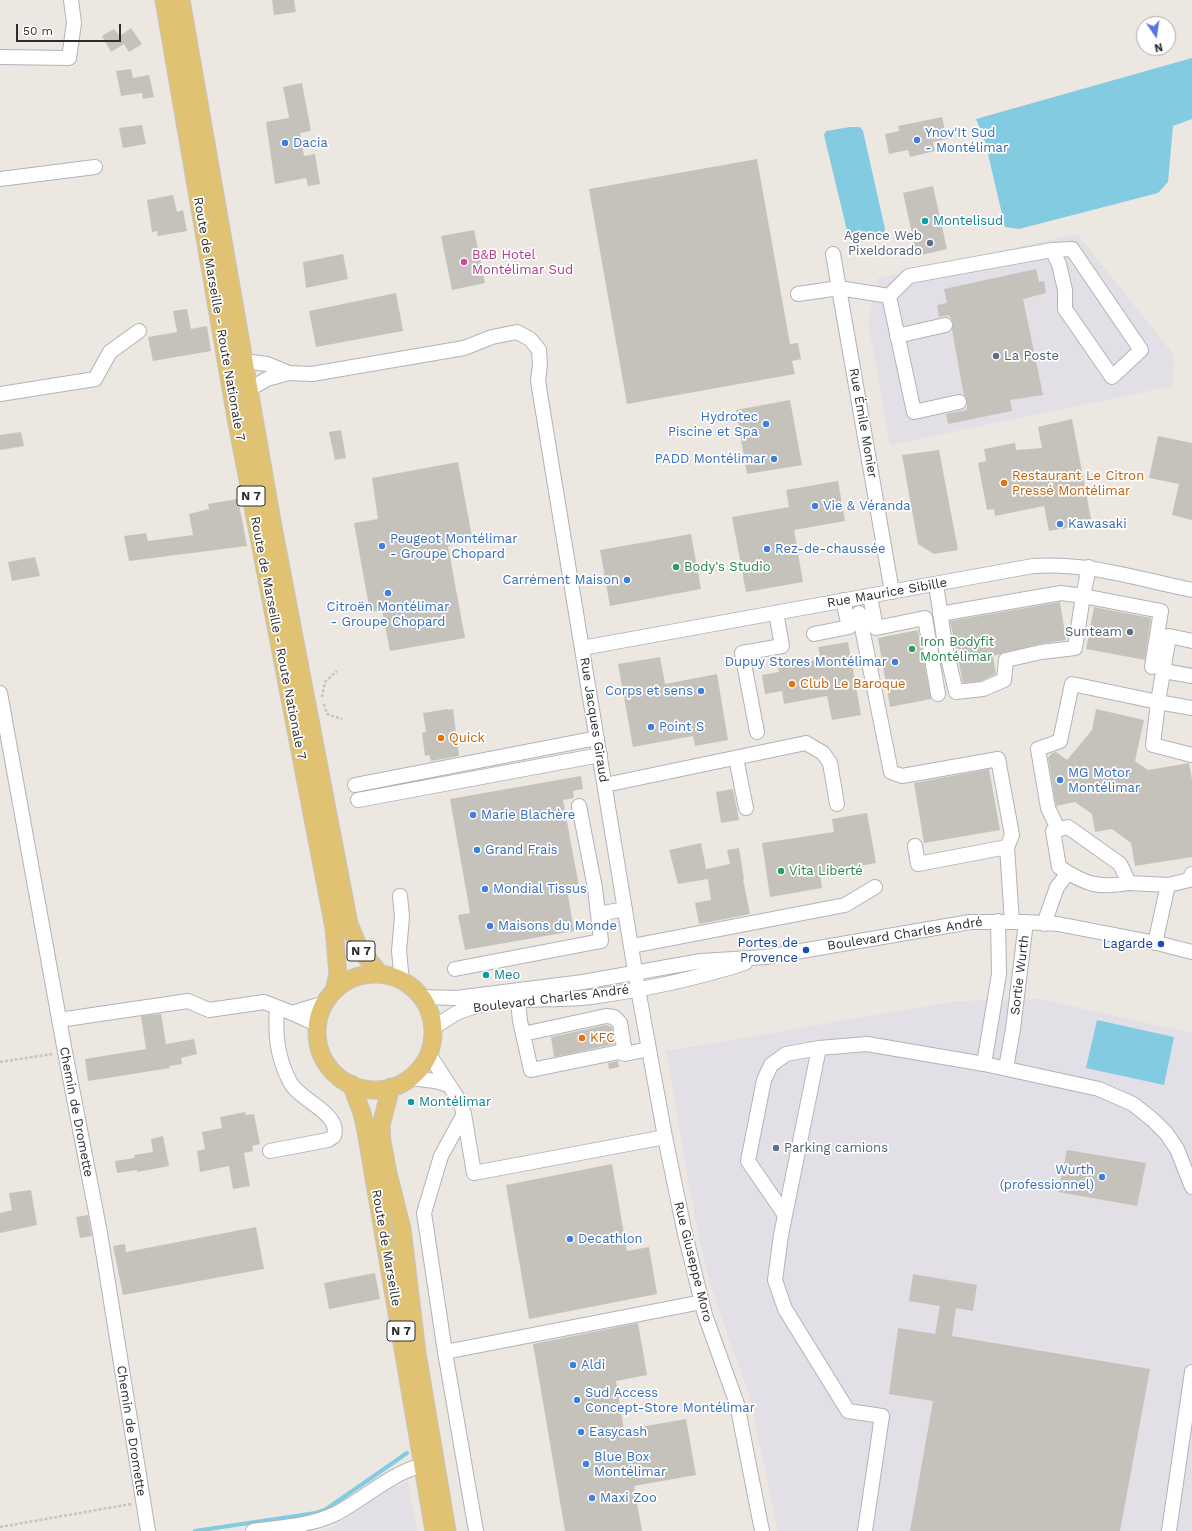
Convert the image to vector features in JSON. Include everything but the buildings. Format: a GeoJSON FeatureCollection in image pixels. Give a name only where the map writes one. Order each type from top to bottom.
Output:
{"type":"FeatureCollection","features":[{"type":"Feature","properties":{"kind":"main road","name":"Route de Marseille - Route Nationale 7"},"geometry":{"type":"LineString","coordinates":[[164,0],[236,418],[334,928],[338,974],[329,997]]}},
{"type":"Feature","properties":{"kind":"main road","name":"Route de Marseille - Route Nationale 7"},"geometry":{"type":"LineString","coordinates":[[181,0],[283,584],[348,924],[359,948],[380,974]]}},
{"type":"Feature","properties":{"kind":"main road"},"geometry":{"type":"LineString","coordinates":[[380,974],[402,980],[421,997],[427,1006],[433,1028],[432,1041],[428,1054],[417,1071],[410,1078],[391,1087],[378,1089],[364,1088],[351,1084],[341,1078],[325,1060],[320,1049],[318,1025],[329,997],[347,981],[363,975],[380,974]]}},
{"type":"Feature","properties":{"kind":"main road","name":"Route de Marseille"},"geometry":{"type":"LineString","coordinates":[[351,1084],[362,1113],[366,1131],[434,1531]]}},
{"type":"Feature","properties":{"kind":"main road","name":"Route de Marseille"},"geometry":{"type":"LineString","coordinates":[[391,1087],[381,1125],[382,1142],[402,1229],[416,1353],[447,1531]]}},
{"type":"Feature","properties":{"kind":"street"},"geometry":{"type":"LineString","coordinates":[[0,57],[69,58],[74,23],[71,0]]}},
{"type":"Feature","properties":{"kind":"street"},"geometry":{"type":"LineString","coordinates":[[0,179],[95,167]]}},
{"type":"Feature","properties":{"kind":"street"},"geometry":{"type":"LineString","coordinates":[[889,296],[909,276],[1052,250],[1072,249],[1140,350],[1112,377],[1065,309],[1063,284],[1059,264],[1052,250]]}},
{"type":"Feature","properties":{"kind":"street","name":"Rue Émile Monier"},"geometry":{"type":"LineString","coordinates":[[833,254],[892,592]]}},
{"type":"Feature","properties":{"kind":"street"},"geometry":{"type":"LineString","coordinates":[[798,294],[839,288],[889,296]]}},
{"type":"Feature","properties":{"kind":"street"},"geometry":{"type":"LineString","coordinates":[[889,296],[914,412],[959,402]]}},
{"type":"Feature","properties":{"kind":"street"},"geometry":{"type":"LineString","coordinates":[[897,336],[945,325]]}},
{"type":"Feature","properties":{"kind":"street"},"geometry":{"type":"LineString","coordinates":[[0,394],[95,379],[110,352],[139,331]]}},
{"type":"Feature","properties":{"kind":"street","name":"Rue Jacques Giraud"},"geometry":{"type":"LineString","coordinates":[[290,373],[312,374],[464,348],[492,337],[517,332],[530,339],[539,350],[540,365],[538,380],[637,981]]}},
{"type":"Feature","properties":{"kind":"street"},"geometry":{"type":"LineString","coordinates":[[243,361],[267,364],[290,373]]}},
{"type":"Feature","properties":{"kind":"street"},"geometry":{"type":"LineString","coordinates":[[248,390],[267,379],[290,373]]}},
{"type":"Feature","properties":{"kind":"street","name":"Rue Maurice Sibille"},"geometry":{"type":"LineString","coordinates":[[582,648],[1033,566],[1062,565],[1088,568],[1192,590]]}},
{"type":"Feature","properties":{"kind":"street"},"geometry":{"type":"LineString","coordinates":[[936,584],[940,614],[956,692],[983,689],[1004,680],[1006,660],[1040,652],[1075,648],[1088,568]]}},
{"type":"Feature","properties":{"kind":"street"},"geometry":{"type":"LineString","coordinates":[[940,614],[1061,593],[1161,611],[1158,702],[1153,745],[1192,755]]}},
{"type":"Feature","properties":{"kind":"street"},"geometry":{"type":"LineString","coordinates":[[870,596],[876,628],[925,618],[938,694]]}},
{"type":"Feature","properties":{"kind":"street"},"geometry":{"type":"LineString","coordinates":[[814,634],[848,627],[843,600]]}},
{"type":"Feature","properties":{"kind":"street"},"geometry":{"type":"LineString","coordinates":[[757,732],[742,653],[782,646],[776,613]]}},
{"type":"Feature","properties":{"kind":"street","name":"Sortie Wurth"},"geometry":{"type":"LineString","coordinates":[[859,613],[891,772],[902,776],[998,759],[1012,835],[1007,847],[1019,922],[1013,1029],[1006,1068]]}},
{"type":"Feature","properties":{"kind":"street"},"geometry":{"type":"LineString","coordinates":[[1158,669],[1169,636],[1192,641]]}},
{"type":"Feature","properties":{"kind":"street"},"geometry":{"type":"LineString","coordinates":[[1158,669],[1192,676]]}},
{"type":"Feature","properties":{"kind":"street"},"geometry":{"type":"LineString","coordinates":[[1058,829],[1048,808],[1038,749],[1060,741],[1072,684],[1192,708]]}},
{"type":"Feature","properties":{"kind":"street","name":"Chemin de Dromette"},"geometry":{"type":"LineString","coordinates":[[0,693],[59,1020],[100,1233],[148,1531]]}},
{"type":"Feature","properties":{"kind":"street"},"geometry":{"type":"LineString","coordinates":[[355,786],[597,738]]}},
{"type":"Feature","properties":{"kind":"street"},"geometry":{"type":"LineString","coordinates":[[605,785],[806,743],[823,752],[830,763],[837,804]]}},
{"type":"Feature","properties":{"kind":"street"},"geometry":{"type":"LineString","coordinates":[[358,800],[600,755]]}},
{"type":"Feature","properties":{"kind":"street"},"geometry":{"type":"LineString","coordinates":[[736,758],[746,808]]}},
{"type":"Feature","properties":{"kind":"street"},"geometry":{"type":"LineString","coordinates":[[455,968],[601,941],[595,888],[579,806]]}},
{"type":"Feature","properties":{"kind":"street"},"geometry":{"type":"LineString","coordinates":[[1129,883],[1120,864],[1068,827],[1053,830],[1059,867],[1082,880],[1108,887],[1129,883],[1168,885],[1189,880],[1192,874]]}},
{"type":"Feature","properties":{"kind":"street"},"geometry":{"type":"LineString","coordinates":[[915,846],[918,864],[1007,847]]}},
{"type":"Feature","properties":{"kind":"street"},"geometry":{"type":"LineString","coordinates":[[1044,924],[1057,887],[1068,873]]}},
{"type":"Feature","properties":{"kind":"street"},"geometry":{"type":"LineString","coordinates":[[1155,943],[1168,885]]}},
{"type":"Feature","properties":{"kind":"street"},"geometry":{"type":"LineString","coordinates":[[632,946],[845,905],[875,887]]}},
{"type":"Feature","properties":{"kind":"street"},"geometry":{"type":"LineString","coordinates":[[400,896],[402,917],[399,951],[402,980]]}},
{"type":"Feature","properties":{"kind":"street"},"geometry":{"type":"LineString","coordinates":[[598,914],[625,909]]}},
{"type":"Feature","properties":{"kind":"street"},"geometry":{"type":"LineString","coordinates":[[984,1064],[999,974],[998,921]]}},
{"type":"Feature","properties":{"kind":"street","name":"Boulevard Charles André"},"geometry":{"type":"LineString","coordinates":[[433,1028],[458,1012],[474,1007],[518,1001],[592,997],[701,961],[766,957],[970,922],[998,921],[1058,924],[1190,950]]}},
{"type":"Feature","properties":{"kind":"street","name":"Boulevard Charles André"},"geometry":{"type":"LineString","coordinates":[[421,997],[456,998],[707,975],[766,957]]}},
{"type":"Feature","properties":{"kind":"street","name":"Rue Giuseppe Moro"},"geometry":{"type":"LineString","coordinates":[[637,981],[684,1234],[702,1302],[736,1404],[762,1531]]}},
{"type":"Feature","properties":{"kind":"street"},"geometry":{"type":"LineString","coordinates":[[292,1013],[329,997]]}},
{"type":"Feature","properties":{"kind":"street"},"geometry":{"type":"LineString","coordinates":[[59,1020],[188,1001],[209,1010],[264,1002],[318,1025]]}},
{"type":"Feature","properties":{"kind":"street"},"geometry":{"type":"LineString","coordinates":[[518,1001],[520,1020],[531,1070],[619,1052],[625,1054],[649,1049]]}},
{"type":"Feature","properties":{"kind":"street"},"geometry":{"type":"LineString","coordinates":[[270,1151],[328,1140],[334,1136],[336,1131],[334,1121],[309,1102],[291,1084],[280,1059],[276,1038],[275,1031],[277,1007]]}},
{"type":"Feature","properties":{"kind":"street"},"geometry":{"type":"LineString","coordinates":[[523,1034],[606,1016],[614,1016],[620,1023],[624,1047],[619,1052]]}},
{"type":"Feature","properties":{"kind":"street"},"geometry":{"type":"LineString","coordinates":[[785,1215],[748,1161],[764,1080],[771,1065],[786,1054],[819,1048],[868,1044],[1006,1068],[1099,1088],[1132,1104],[1153,1120],[1166,1133],[1177,1149],[1192,1187]]}},
{"type":"Feature","properties":{"kind":"street"},"geometry":{"type":"LineString","coordinates":[[819,1048],[785,1215],[776,1280],[785,1309],[848,1411],[882,1416],[865,1531]]}},
{"type":"Feature","properties":{"kind":"street"},"geometry":{"type":"LineString","coordinates":[[428,1054],[460,1102],[464,1114],[474,1173],[665,1137]]}},
{"type":"Feature","properties":{"kind":"street"},"geometry":{"type":"LineString","coordinates":[[410,1078],[435,1081],[449,1085]]}},
{"type":"Feature","properties":{"kind":"street"},"geometry":{"type":"LineString","coordinates":[[464,1114],[441,1156],[424,1213],[445,1352],[476,1531]]}},
{"type":"Feature","properties":{"kind":"street"},"geometry":{"type":"LineString","coordinates":[[445,1352],[702,1302]]}},
{"type":"Feature","properties":{"kind":"street"},"geometry":{"type":"LineString","coordinates":[[1169,1531],[1192,1372]]}},
{"type":"Feature","properties":{"kind":"street"},"geometry":{"type":"LineString","coordinates":[[253,1531],[318,1521],[338,1512],[387,1479],[405,1470],[422,1465]]}},
{"type":"Feature","properties":{"kind":"path"},"geometry":{"type":"LineString","coordinates":[[337,671],[325,682],[322,698],[327,714],[342,719]]}},
{"type":"Feature","properties":{"kind":"path"},"geometry":{"type":"LineString","coordinates":[[0,1062],[65,1052]]}},
{"type":"Feature","properties":{"kind":"path"},"geometry":{"type":"LineString","coordinates":[[0,1527],[143,1502]]}},
{"type":"Feature","properties":{"kind":"shaded area"},"geometry":{"type":"Polygon","coordinates":[[[1077,234],[1174,355],[1173,386],[890,445],[868,321],[878,278],[1077,234]]]}},
{"type":"Feature","properties":{"kind":"shaded area"},"geometry":{"type":"Polygon","coordinates":[[[1040,999],[1192,1033],[1192,1531],[778,1531],[749,1395],[711,1287],[698,1235],[666,1051],[958,1001],[1040,999]]]}},
{"type":"Feature","properties":{"kind":"shaded area"},"geometry":{"type":"Polygon","coordinates":[[[408,1482],[417,1531],[319,1531],[327,1530],[390,1488],[408,1482]]]}},
{"type":"Feature","properties":{"kind":"water"},"geometry":{"type":"Polygon","coordinates":[[[1192,58],[1192,119],[1173,126],[1168,182],[1158,193],[1019,229],[1005,227],[985,141],[976,119],[1192,58]]]}},
{"type":"Feature","properties":{"kind":"water"},"geometry":{"type":"Polygon","coordinates":[[[860,127],[863,131],[885,229],[880,236],[864,242],[849,239],[824,135],[826,131],[860,127]]]}},
{"type":"Feature","properties":{"kind":"water"},"geometry":{"type":"Polygon","coordinates":[[[1097,1020],[1174,1037],[1164,1085],[1086,1068],[1097,1020]]]}},
{"type":"Feature","properties":{"kind":"waterway"},"geometry":{"type":"LineString","coordinates":[[195,1531],[316,1513],[325,1510],[407,1453]]}},
{"type":"Feature","properties":{"kind":"place","name":"Ynov'It Sud - Montélimar"},"geometry":{"type":"Point","coordinates":[917,140]}},
{"type":"Feature","properties":{"kind":"place","name":"Dacia"},"geometry":{"type":"Point","coordinates":[285,143]}},
{"type":"Feature","properties":{"kind":"place","name":"Montelisud"},"geometry":{"type":"Point","coordinates":[925,221]}},
{"type":"Feature","properties":{"kind":"place","name":"Agence Web Pixeldorado"},"geometry":{"type":"Point","coordinates":[930,243]}},
{"type":"Feature","properties":{"kind":"place","name":"B&B Hotel Montélimar Sud"},"geometry":{"type":"Point","coordinates":[464,262]}},
{"type":"Feature","properties":{"kind":"place","name":"La Poste"},"geometry":{"type":"Point","coordinates":[996,356]}},
{"type":"Feature","properties":{"kind":"place","name":"Hydrotec Piscine et Spa"},"geometry":{"type":"Point","coordinates":[766,424]}},
{"type":"Feature","properties":{"kind":"place","name":"PADD Montélimar"},"geometry":{"type":"Point","coordinates":[774,459]}},
{"type":"Feature","properties":{"kind":"place","name":"Restaurant Le Citron Pressé Montélimar"},"geometry":{"type":"Point","coordinates":[1004,483]}},
{"type":"Feature","properties":{"kind":"place","name":"Vie & Véranda"},"geometry":{"type":"Point","coordinates":[815,506]}},
{"type":"Feature","properties":{"kind":"place","name":"Kawasaki"},"geometry":{"type":"Point","coordinates":[1060,524]}},
{"type":"Feature","properties":{"kind":"place","name":"Peugeot Montélimar - Groupe Chopard"},"geometry":{"type":"Point","coordinates":[382,546]}},
{"type":"Feature","properties":{"kind":"place","name":"Rez-de-chaussée"},"geometry":{"type":"Point","coordinates":[767,549]}},
{"type":"Feature","properties":{"kind":"place","name":"Body's Studio"},"geometry":{"type":"Point","coordinates":[676,567]}},
{"type":"Feature","properties":{"kind":"place","name":"Carrément Maison"},"geometry":{"type":"Point","coordinates":[627,580]}},
{"type":"Feature","properties":{"kind":"place","name":"Citroën Montélimar - Groupe Chopard"},"geometry":{"type":"Point","coordinates":[388,593]}},
{"type":"Feature","properties":{"kind":"place","name":"Sunteam"},"geometry":{"type":"Point","coordinates":[1130,632]}},
{"type":"Feature","properties":{"kind":"place","name":"Iron Bodyfit Montélimar"},"geometry":{"type":"Point","coordinates":[912,649]}},
{"type":"Feature","properties":{"kind":"place","name":"Dupuy Stores Montélimar"},"geometry":{"type":"Point","coordinates":[895,662]}},
{"type":"Feature","properties":{"kind":"place","name":"Club Le Baroque"},"geometry":{"type":"Point","coordinates":[792,684]}},
{"type":"Feature","properties":{"kind":"place","name":"Corps et sens"},"geometry":{"type":"Point","coordinates":[701,691]}},
{"type":"Feature","properties":{"kind":"place","name":"Point S"},"geometry":{"type":"Point","coordinates":[651,727]}},
{"type":"Feature","properties":{"kind":"place","name":"Quick"},"geometry":{"type":"Point","coordinates":[441,738]}},
{"type":"Feature","properties":{"kind":"place","name":"MG Motor Montélimar"},"geometry":{"type":"Point","coordinates":[1060,780]}},
{"type":"Feature","properties":{"kind":"place","name":"Marie Blachère"},"geometry":{"type":"Point","coordinates":[473,815]}},
{"type":"Feature","properties":{"kind":"place","name":"Grand Frais"},"geometry":{"type":"Point","coordinates":[477,850]}},
{"type":"Feature","properties":{"kind":"place","name":"Vita Liberté"},"geometry":{"type":"Point","coordinates":[781,871]}},
{"type":"Feature","properties":{"kind":"place","name":"Mondial Tissus"},"geometry":{"type":"Point","coordinates":[485,889]}},
{"type":"Feature","properties":{"kind":"place","name":"Maisons du Monde"},"geometry":{"type":"Point","coordinates":[490,926]}},
{"type":"Feature","properties":{"kind":"place","name":"Lagarde"},"geometry":{"type":"Point","coordinates":[1161,944]}},
{"type":"Feature","properties":{"kind":"place","name":"Portes de Provence"},"geometry":{"type":"Point","coordinates":[806,950]}},
{"type":"Feature","properties":{"kind":"place","name":"Meo"},"geometry":{"type":"Point","coordinates":[486,975]}},
{"type":"Feature","properties":{"kind":"place","name":"KFC"},"geometry":{"type":"Point","coordinates":[582,1038]}},
{"type":"Feature","properties":{"kind":"place","name":"Montélimar"},"geometry":{"type":"Point","coordinates":[411,1102]}},
{"type":"Feature","properties":{"kind":"place","name":"Parking camions"},"geometry":{"type":"Point","coordinates":[776,1148]}},
{"type":"Feature","properties":{"kind":"place","name":"Wurth (professionnel)"},"geometry":{"type":"Point","coordinates":[1102,1177]}},
{"type":"Feature","properties":{"kind":"place","name":"Decathlon"},"geometry":{"type":"Point","coordinates":[570,1239]}},
{"type":"Feature","properties":{"kind":"place","name":"Aldi"},"geometry":{"type":"Point","coordinates":[573,1365]}},
{"type":"Feature","properties":{"kind":"place","name":"Sud Access Concept-Store Montélimar"},"geometry":{"type":"Point","coordinates":[577,1400]}},
{"type":"Feature","properties":{"kind":"place","name":"Easycash"},"geometry":{"type":"Point","coordinates":[581,1432]}},
{"type":"Feature","properties":{"kind":"place","name":"Blue Box Montélimar"},"geometry":{"type":"Point","coordinates":[586,1464]}},
{"type":"Feature","properties":{"kind":"place","name":"Maxi Zoo"},"geometry":{"type":"Point","coordinates":[592,1498]}}]}
